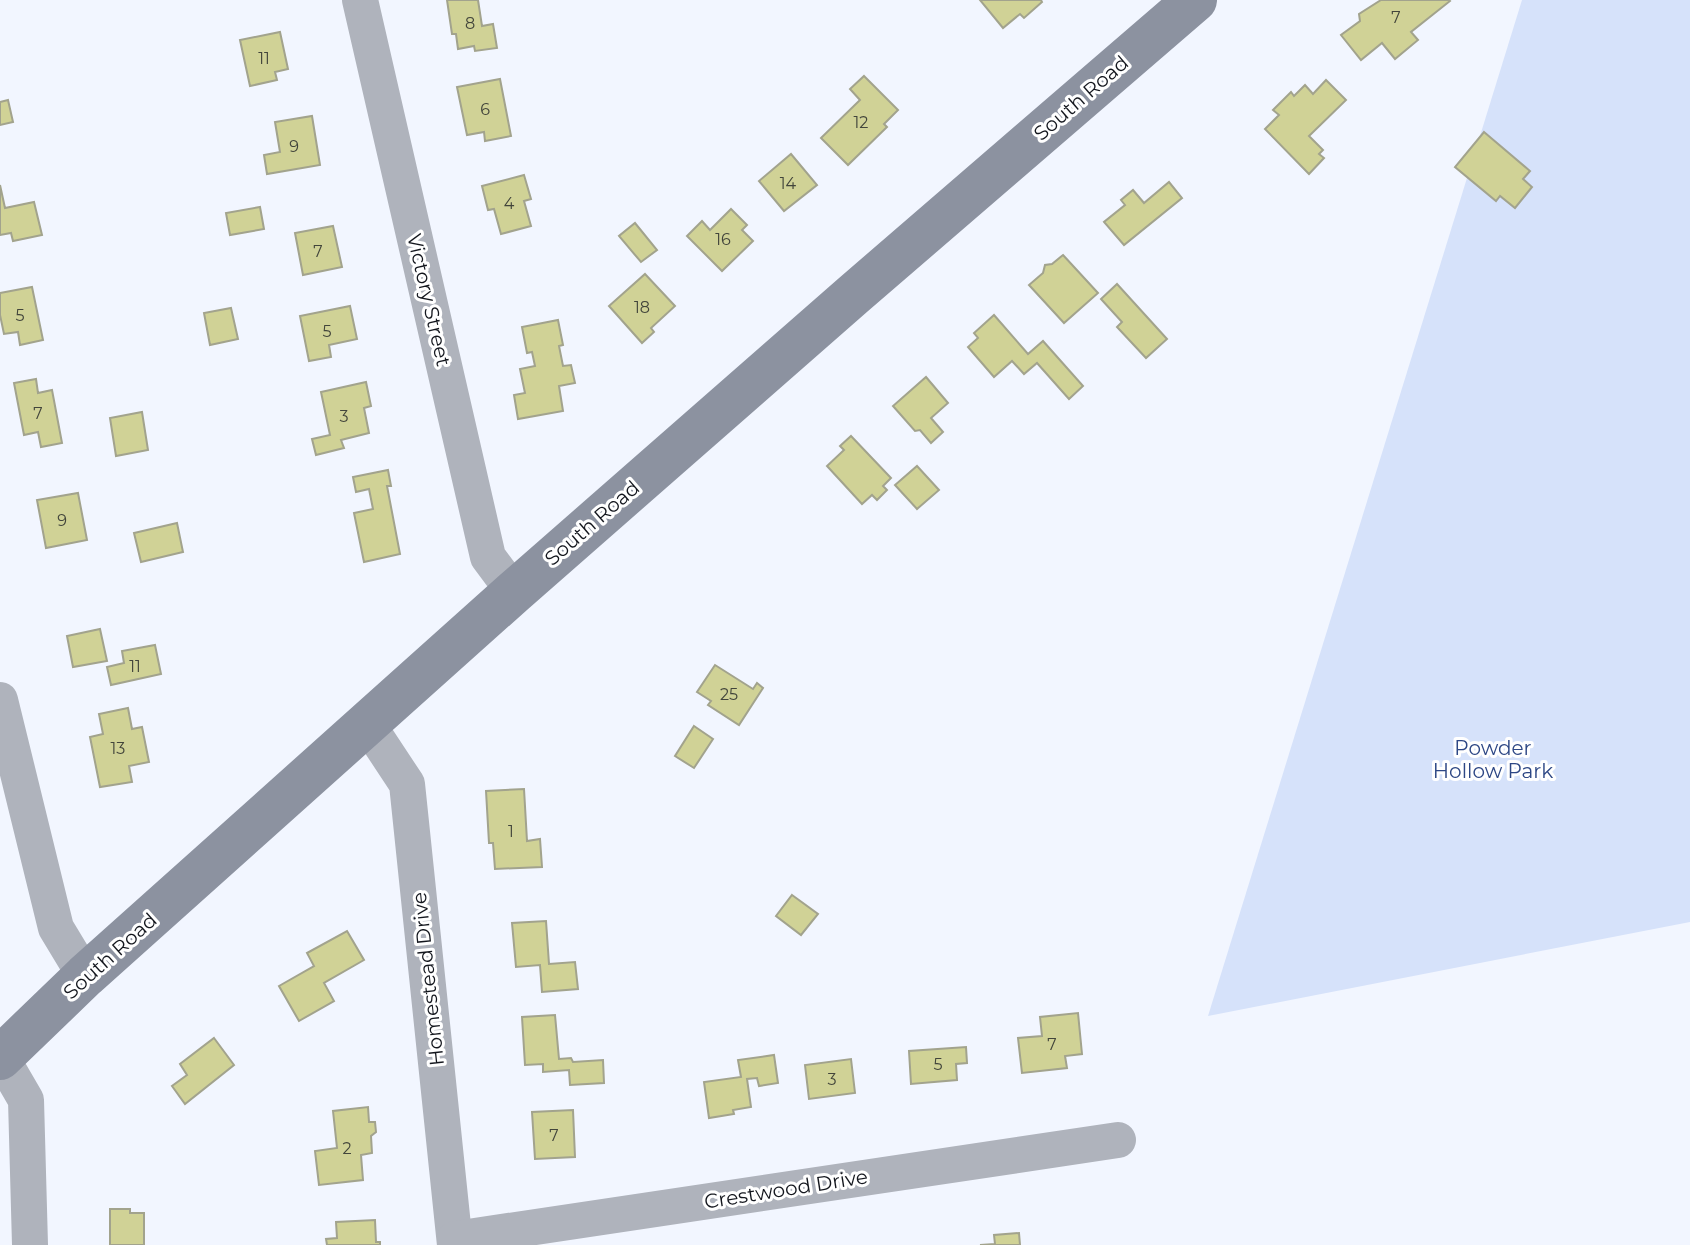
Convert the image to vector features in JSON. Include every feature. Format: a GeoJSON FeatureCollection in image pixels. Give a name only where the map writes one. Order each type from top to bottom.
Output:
{"type":"FeatureCollection","features":[{"type":"Feature","properties":{"kind":"main road","name":"South Road"},"geometry":{"type":"LineString","coordinates":[[1,1058],[85,976],[514,592],[1195,0]]}},
{"type":"Feature","properties":{"kind":"street","name":"Victory Street"},"geometry":{"type":"LineString","coordinates":[[360,0],[488,557],[514,592]]}},
{"type":"Feature","properties":{"kind":"street"},"geometry":{"type":"LineString","coordinates":[[0,700],[56,928],[85,976]]}},
{"type":"Feature","properties":{"kind":"street","name":"Homestead Drive"},"geometry":{"type":"LineString","coordinates":[[368,725],[407,784],[455,1242]]}},
{"type":"Feature","properties":{"kind":"street"},"geometry":{"type":"LineString","coordinates":[[1,1058],[26,1100],[30,1245]]}},
{"type":"Feature","properties":{"kind":"street","name":"Crestwood Drive"},"geometry":{"type":"LineString","coordinates":[[455,1242],[1118,1140]]}},
{"type":"Feature","properties":{"kind":"green space","name":"Powder Hollow Park"},"geometry":{"type":"Polygon","coordinates":[[[1522,0],[1690,0],[1690,922],[1208,1016],[1522,0]]]}},
{"type":"Feature","properties":{"kind":"building"},"geometry":{"type":"Polygon","coordinates":[[[447,0],[478,0],[482,26],[493,24],[497,48],[475,51],[474,46],[458,49],[456,34],[452,34],[447,0]]]}},
{"type":"Feature","properties":{"kind":"building"},"geometry":{"type":"Polygon","coordinates":[[[980,0],[1042,2],[1024,18],[1020,14],[1003,28],[980,0]]]}},
{"type":"Feature","properties":{"kind":"building"},"geometry":{"type":"Polygon","coordinates":[[[1381,0],[1450,1],[1411,32],[1418,40],[1395,59],[1382,43],[1361,60],[1341,35],[1360,21],[1359,14],[1381,0]]]}},
{"type":"Feature","properties":{"kind":"building"},"geometry":{"type":"Polygon","coordinates":[[[280,32],[288,69],[275,72],[277,80],[250,86],[240,40],[280,32]]]}},
{"type":"Feature","properties":{"kind":"building"},"geometry":{"type":"Polygon","coordinates":[[[864,76],[898,110],[884,124],[887,127],[848,165],[821,138],[860,100],[850,89],[864,76]]]}},
{"type":"Feature","properties":{"kind":"building"},"geometry":{"type":"Polygon","coordinates":[[[500,79],[511,136],[485,141],[484,132],[467,135],[457,87],[500,79]]]}},
{"type":"Feature","properties":{"kind":"building"},"geometry":{"type":"Polygon","coordinates":[[[1326,80],[1346,100],[1309,136],[1323,150],[1319,154],[1324,158],[1309,174],[1265,129],[1279,115],[1273,110],[1291,92],[1294,96],[1305,85],[1313,94],[1326,80]]]}},
{"type":"Feature","properties":{"kind":"building"},"geometry":{"type":"Polygon","coordinates":[[[8,100],[13,122],[0,125],[0,102],[8,100]]]}},
{"type":"Feature","properties":{"kind":"building"},"geometry":{"type":"Polygon","coordinates":[[[312,116],[320,165],[267,174],[264,155],[280,152],[275,122],[312,116]]]}},
{"type":"Feature","properties":{"kind":"building"},"geometry":{"type":"Polygon","coordinates":[[[1484,132],[1530,171],[1523,179],[1532,187],[1515,208],[1500,196],[1496,201],[1455,167],[1484,132]]]}},
{"type":"Feature","properties":{"kind":"building"},"geometry":{"type":"Polygon","coordinates":[[[791,154],[817,185],[784,211],[759,181],[791,154]]]}},
{"type":"Feature","properties":{"kind":"building"},"geometry":{"type":"Polygon","coordinates":[[[524,175],[531,199],[524,201],[531,226],[501,234],[494,209],[488,210],[482,186],[524,175]]]}},
{"type":"Feature","properties":{"kind":"building"},"geometry":{"type":"Polygon","coordinates":[[[1169,182],[1182,198],[1124,245],[1104,222],[1125,205],[1121,200],[1133,190],[1144,203],[1169,182]]]}},
{"type":"Feature","properties":{"kind":"building"},"geometry":{"type":"Polygon","coordinates":[[[0,185],[5,208],[34,202],[42,235],[13,241],[11,233],[0,235],[0,185]]]}},
{"type":"Feature","properties":{"kind":"building"},"geometry":{"type":"Polygon","coordinates":[[[260,207],[264,229],[230,235],[226,213],[260,207]]]}},
{"type":"Feature","properties":{"kind":"building"},"geometry":{"type":"Polygon","coordinates":[[[731,209],[747,225],[742,230],[753,241],[722,271],[687,236],[702,221],[710,230],[731,209]]]}},
{"type":"Feature","properties":{"kind":"building"},"geometry":{"type":"Polygon","coordinates":[[[635,223],[657,250],[641,262],[619,236],[635,223]]]}},
{"type":"Feature","properties":{"kind":"building"},"geometry":{"type":"Polygon","coordinates":[[[333,226],[342,267],[303,275],[295,233],[333,226]]]}},
{"type":"Feature","properties":{"kind":"building"},"geometry":{"type":"Polygon","coordinates":[[[1063,255],[1098,293],[1064,323],[1029,285],[1043,273],[1045,265],[1052,264],[1063,255]]]}},
{"type":"Feature","properties":{"kind":"building"},"geometry":{"type":"Polygon","coordinates":[[[645,274],[675,306],[651,328],[654,332],[642,343],[609,306],[645,274]]]}},
{"type":"Feature","properties":{"kind":"building"},"geometry":{"type":"Polygon","coordinates":[[[1117,284],[1167,339],[1146,358],[1117,327],[1122,322],[1101,299],[1117,284]]]}},
{"type":"Feature","properties":{"kind":"building"},"geometry":{"type":"Polygon","coordinates":[[[32,287],[43,340],[20,345],[18,332],[4,334],[0,293],[32,287]]]}},
{"type":"Feature","properties":{"kind":"building"},"geometry":{"type":"Polygon","coordinates":[[[350,306],[357,339],[329,345],[331,357],[309,361],[300,316],[350,306]]]}},
{"type":"Feature","properties":{"kind":"building"},"geometry":{"type":"Polygon","coordinates":[[[231,308],[238,339],[210,345],[204,313],[231,308]]]}},
{"type":"Feature","properties":{"kind":"building"},"geometry":{"type":"Polygon","coordinates":[[[994,315],[1028,354],[1043,341],[1083,386],[1069,399],[1037,363],[1024,374],[1012,361],[994,377],[968,347],[978,338],[974,333],[994,315]]]}},
{"type":"Feature","properties":{"kind":"building"},"geometry":{"type":"Polygon","coordinates":[[[558,320],[563,366],[571,365],[575,383],[559,386],[563,411],[518,419],[514,395],[525,393],[520,369],[535,366],[532,352],[527,353],[522,327],[558,320]]]}},
{"type":"Feature","properties":{"kind":"building"},"geometry":{"type":"Polygon","coordinates":[[[926,377],[948,403],[931,418],[943,432],[931,443],[920,430],[915,431],[893,406],[926,377]]]}},
{"type":"Feature","properties":{"kind":"building"},"geometry":{"type":"Polygon","coordinates":[[[36,379],[38,393],[52,390],[62,443],[41,447],[38,432],[24,435],[14,383],[36,379]]]}},
{"type":"Feature","properties":{"kind":"building"},"geometry":{"type":"Polygon","coordinates":[[[366,382],[371,406],[364,408],[369,433],[341,440],[344,448],[316,455],[312,439],[330,435],[321,392],[366,382]]]}},
{"type":"Feature","properties":{"kind":"building"},"geometry":{"type":"Polygon","coordinates":[[[142,412],[148,450],[116,456],[110,418],[142,412]]]}},
{"type":"Feature","properties":{"kind":"building"},"geometry":{"type":"Polygon","coordinates":[[[851,436],[891,478],[883,486],[887,490],[877,500],[872,495],[862,504],[827,466],[844,450],[840,446],[851,436]]]}},
{"type":"Feature","properties":{"kind":"building"},"geometry":{"type":"Polygon","coordinates":[[[917,466],[939,490],[917,509],[895,485],[917,466]]]}},
{"type":"Feature","properties":{"kind":"building"},"geometry":{"type":"Polygon","coordinates":[[[388,470],[391,486],[387,486],[400,554],[364,562],[354,513],[373,509],[369,489],[356,492],[353,477],[388,470]]]}},
{"type":"Feature","properties":{"kind":"building"},"geometry":{"type":"Polygon","coordinates":[[[78,493],[87,540],[46,548],[37,500],[78,493]]]}},
{"type":"Feature","properties":{"kind":"building"},"geometry":{"type":"Polygon","coordinates":[[[177,523],[183,552],[141,562],[134,533],[177,523]]]}},
{"type":"Feature","properties":{"kind":"building"},"geometry":{"type":"Polygon","coordinates":[[[100,629],[107,661],[73,667],[67,636],[100,629]]]}},
{"type":"Feature","properties":{"kind":"building"},"geometry":{"type":"Polygon","coordinates":[[[155,645],[161,674],[111,685],[107,667],[124,663],[122,651],[155,645]]]}},
{"type":"Feature","properties":{"kind":"building"},"geometry":{"type":"Polygon","coordinates":[[[715,665],[753,689],[757,683],[763,688],[739,725],[708,705],[711,701],[697,692],[715,665]]]}},
{"type":"Feature","properties":{"kind":"building"},"geometry":{"type":"Polygon","coordinates":[[[128,708],[132,729],[142,727],[149,762],[129,766],[132,782],[100,787],[90,737],[103,734],[99,714],[128,708]]]}},
{"type":"Feature","properties":{"kind":"building"},"geometry":{"type":"Polygon","coordinates":[[[694,726],[713,739],[694,768],[675,756],[694,726]]]}},
{"type":"Feature","properties":{"kind":"building"},"geometry":{"type":"Polygon","coordinates":[[[524,789],[527,841],[540,839],[542,867],[495,869],[493,843],[489,843],[486,791],[524,789]]]}},
{"type":"Feature","properties":{"kind":"building"},"geometry":{"type":"Polygon","coordinates":[[[792,895],[818,914],[801,935],[776,916],[792,895]]]}},
{"type":"Feature","properties":{"kind":"building"},"geometry":{"type":"Polygon","coordinates":[[[546,921],[549,964],[575,962],[578,989],[542,992],[540,965],[516,967],[512,923],[546,921]]]}},
{"type":"Feature","properties":{"kind":"building"},"geometry":{"type":"Polygon","coordinates":[[[347,931],[364,960],[324,983],[334,1001],[299,1021],[279,986],[314,966],[307,953],[347,931]]]}},
{"type":"Feature","properties":{"kind":"building"},"geometry":{"type":"Polygon","coordinates":[[[1078,1013],[1082,1054],[1065,1056],[1067,1068],[1022,1073],[1018,1038],[1042,1036],[1040,1017],[1078,1013]]]}},
{"type":"Feature","properties":{"kind":"building"},"geometry":{"type":"Polygon","coordinates":[[[555,1015],[559,1059],[571,1058],[573,1062],[603,1060],[604,1083],[570,1085],[569,1070],[543,1072],[543,1064],[525,1065],[522,1017],[555,1015]]]}},
{"type":"Feature","properties":{"kind":"building"},"geometry":{"type":"Polygon","coordinates":[[[214,1038],[234,1065],[185,1104],[172,1086],[187,1075],[180,1064],[214,1038]]]}},
{"type":"Feature","properties":{"kind":"building"},"geometry":{"type":"Polygon","coordinates":[[[966,1047],[967,1063],[956,1064],[957,1080],[911,1084],[909,1051],[966,1047]]]}},
{"type":"Feature","properties":{"kind":"building"},"geometry":{"type":"Polygon","coordinates":[[[774,1055],[778,1083],[759,1086],[757,1078],[747,1079],[751,1107],[733,1110],[734,1114],[709,1118],[704,1082],[741,1077],[738,1060],[774,1055]]]}},
{"type":"Feature","properties":{"kind":"building"},"geometry":{"type":"Polygon","coordinates":[[[851,1059],[855,1093],[809,1099],[805,1065],[851,1059]]]}},
{"type":"Feature","properties":{"kind":"building"},"geometry":{"type":"Polygon","coordinates":[[[368,1107],[369,1122],[375,1122],[376,1132],[371,1136],[372,1153],[361,1155],[363,1180],[319,1185],[315,1151],[337,1148],[333,1111],[368,1107]]]}},
{"type":"Feature","properties":{"kind":"building"},"geometry":{"type":"Polygon","coordinates":[[[573,1110],[575,1157],[535,1159],[532,1112],[573,1110]]]}},
{"type":"Feature","properties":{"kind":"building"},"geometry":{"type":"Polygon","coordinates":[[[110,1209],[144,1213],[144,1245],[110,1245],[110,1209]]]}},
{"type":"Feature","properties":{"kind":"building"},"geometry":{"type":"Polygon","coordinates":[[[375,1220],[376,1242],[380,1245],[327,1245],[326,1239],[337,1238],[336,1222],[375,1220]]]}},
{"type":"Feature","properties":{"kind":"building"},"geometry":{"type":"Polygon","coordinates":[[[1019,1233],[1020,1245],[980,1245],[995,1244],[994,1235],[1019,1233]]]}}]}
